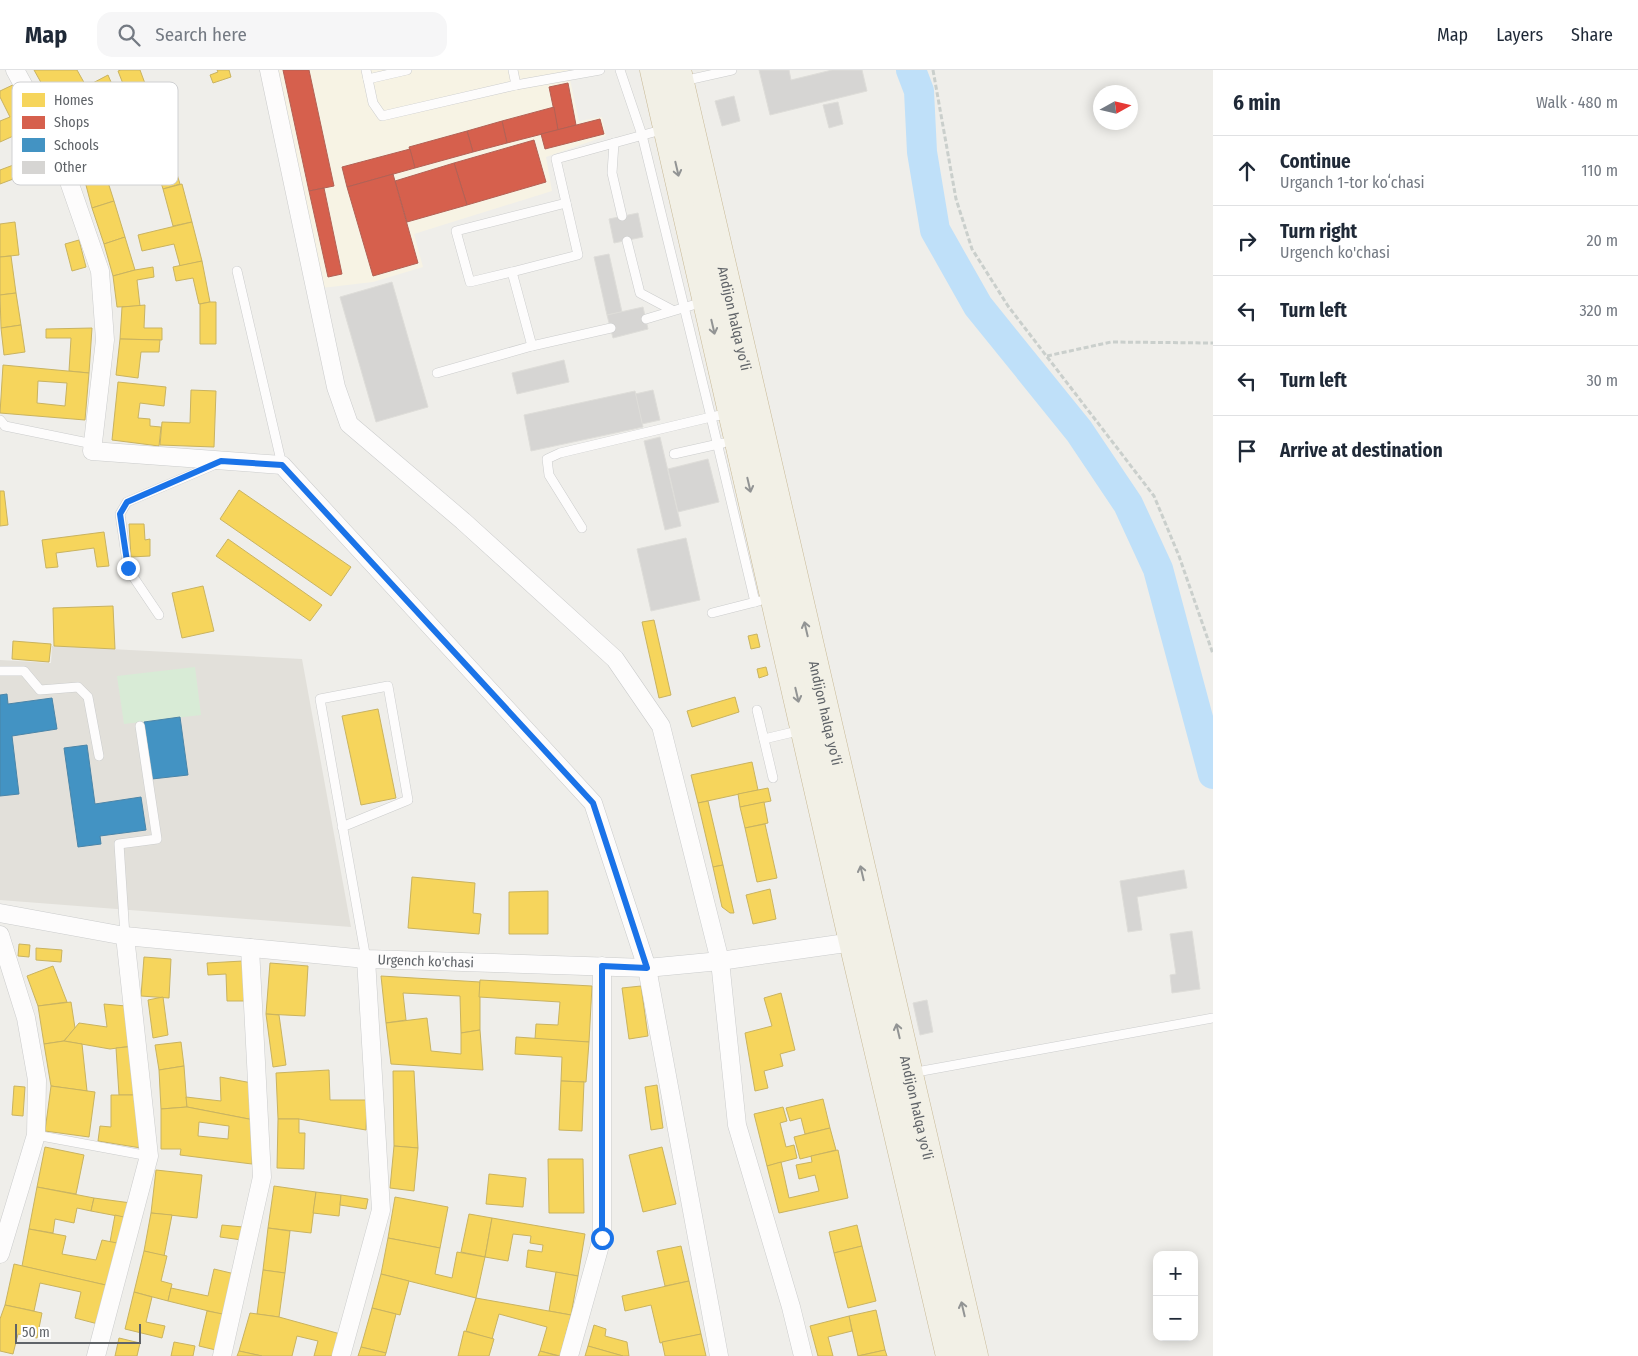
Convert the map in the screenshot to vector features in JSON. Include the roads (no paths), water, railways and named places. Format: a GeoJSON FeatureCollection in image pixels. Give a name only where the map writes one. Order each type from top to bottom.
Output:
{"type":"FeatureCollection","features":[{"type":"Feature","properties":{"kind":"highway","name":"Andijon halqa yo‘li"},"geometry":{"type":"LineString","coordinates":[[654,70],[655,132],[765,599],[805,730],[950,1356]]}},
{"type":"Feature","properties":{"kind":"highway","name":"Andijon halqa yo‘li"},"geometry":{"type":"LineString","coordinates":[[679,76],[974,1356]]}},
{"type":"Feature","properties":{"kind":"street"},"geometry":{"type":"LineString","coordinates":[[14,70],[21,82]]}},
{"type":"Feature","properties":{"kind":"street"},"geometry":{"type":"LineString","coordinates":[[269,70],[336,387],[349,424],[463,521],[615,659],[661,726],[720,961],[737,1125],[792,1307],[803,1356]]}},
{"type":"Feature","properties":{"kind":"street"},"geometry":{"type":"LineString","coordinates":[[71,185],[100,271],[105,340],[92,451],[282,465],[593,803],[647,968],[719,1356]]}},
{"type":"Feature","properties":{"kind":"street","name":"Urgench ko'chasi"},"geometry":{"type":"LineString","coordinates":[[0,913],[125,936],[366,959],[647,968],[720,961],[853,942]]}},
{"type":"Feature","properties":{"kind":"street"},"geometry":{"type":"LineString","coordinates":[[0,935],[26,1018],[37,1080],[36,1135],[0,1254]]}},
{"type":"Feature","properties":{"kind":"street"},"geometry":{"type":"LineString","coordinates":[[96,1356],[149,1156],[125,936]]}},
{"type":"Feature","properties":{"kind":"street"},"geometry":{"type":"LineString","coordinates":[[222,1356],[262,1178],[250,948]]}},
{"type":"Feature","properties":{"kind":"street"},"geometry":{"type":"LineString","coordinates":[[341,1356],[381,1210],[366,959]]}},
{"type":"Feature","properties":{"kind":"street"},"geometry":{"type":"LineString","coordinates":[[569,1356],[602,1238],[602,966]]}},
{"type":"Feature","properties":{"kind":"lane"},"geometry":{"type":"LineString","coordinates":[[407,70],[367,74],[373,103],[382,116],[516,86],[600,70]]}},
{"type":"Feature","properties":{"kind":"lane"},"geometry":{"type":"LineString","coordinates":[[513,70],[516,86]]}},
{"type":"Feature","properties":{"kind":"lane"},"geometry":{"type":"LineString","coordinates":[[566,203],[456,231],[470,282],[578,255],[556,159],[655,132],[620,70]]}},
{"type":"Feature","properties":{"kind":"lane"},"geometry":{"type":"LineString","coordinates":[[679,76],[732,70]]}},
{"type":"Feature","properties":{"kind":"lane"},"geometry":{"type":"LineString","coordinates":[[614,143],[612,173],[622,216]]}},
{"type":"Feature","properties":{"kind":"lane"},"geometry":{"type":"LineString","coordinates":[[627,240],[640,293],[672,310]]}},
{"type":"Feature","properties":{"kind":"lane"},"geometry":{"type":"LineString","coordinates":[[238,271],[282,465]]}},
{"type":"Feature","properties":{"kind":"lane"},"geometry":{"type":"LineString","coordinates":[[512,272],[532,346]]}},
{"type":"Feature","properties":{"kind":"lane"},"geometry":{"type":"LineString","coordinates":[[646,319],[695,304]]}},
{"type":"Feature","properties":{"kind":"lane"},"geometry":{"type":"LineString","coordinates":[[437,373],[532,346],[611,328]]}},
{"type":"Feature","properties":{"kind":"lane"},"geometry":{"type":"LineString","coordinates":[[582,528],[549,475],[547,460],[560,453],[722,415]]}},
{"type":"Feature","properties":{"kind":"lane"},"geometry":{"type":"LineString","coordinates":[[0,420],[5,426],[93,444]]}},
{"type":"Feature","properties":{"kind":"lane"},"geometry":{"type":"LineString","coordinates":[[674,454],[728,442]]}},
{"type":"Feature","properties":{"kind":"lane"},"geometry":{"type":"LineString","coordinates":[[159,615],[128,568],[120,514],[127,502],[221,461]]}},
{"type":"Feature","properties":{"kind":"lane"},"geometry":{"type":"LineString","coordinates":[[712,613],[765,599]]}},
{"type":"Feature","properties":{"kind":"lane"},"geometry":{"type":"LineString","coordinates":[[0,671],[24,672],[40,690],[78,687],[88,697],[99,756]]}},
{"type":"Feature","properties":{"kind":"lane"},"geometry":{"type":"LineString","coordinates":[[342,827],[408,800],[388,686],[320,699],[342,827],[366,959]]}},
{"type":"Feature","properties":{"kind":"lane"},"geometry":{"type":"LineString","coordinates":[[757,710],[773,778]]}},
{"type":"Feature","properties":{"kind":"lane"},"geometry":{"type":"LineString","coordinates":[[125,936],[119,844],[157,839],[140,726]]}},
{"type":"Feature","properties":{"kind":"lane"},"geometry":{"type":"LineString","coordinates":[[764,739],[805,730]]}},
{"type":"Feature","properties":{"kind":"lane"},"geometry":{"type":"LineString","coordinates":[[908,1073],[1213,1018]]}},
{"type":"Feature","properties":{"kind":"lane"},"geometry":{"type":"LineString","coordinates":[[36,1135],[149,1156]]}},
{"type":"Feature","properties":{"kind":"waterway"},"geometry":{"type":"LineString","coordinates":[[911,70],[919,91],[922,152],[935,230],[978,306],[1079,431],[1128,504],[1158,569],[1213,774]]}}]}
